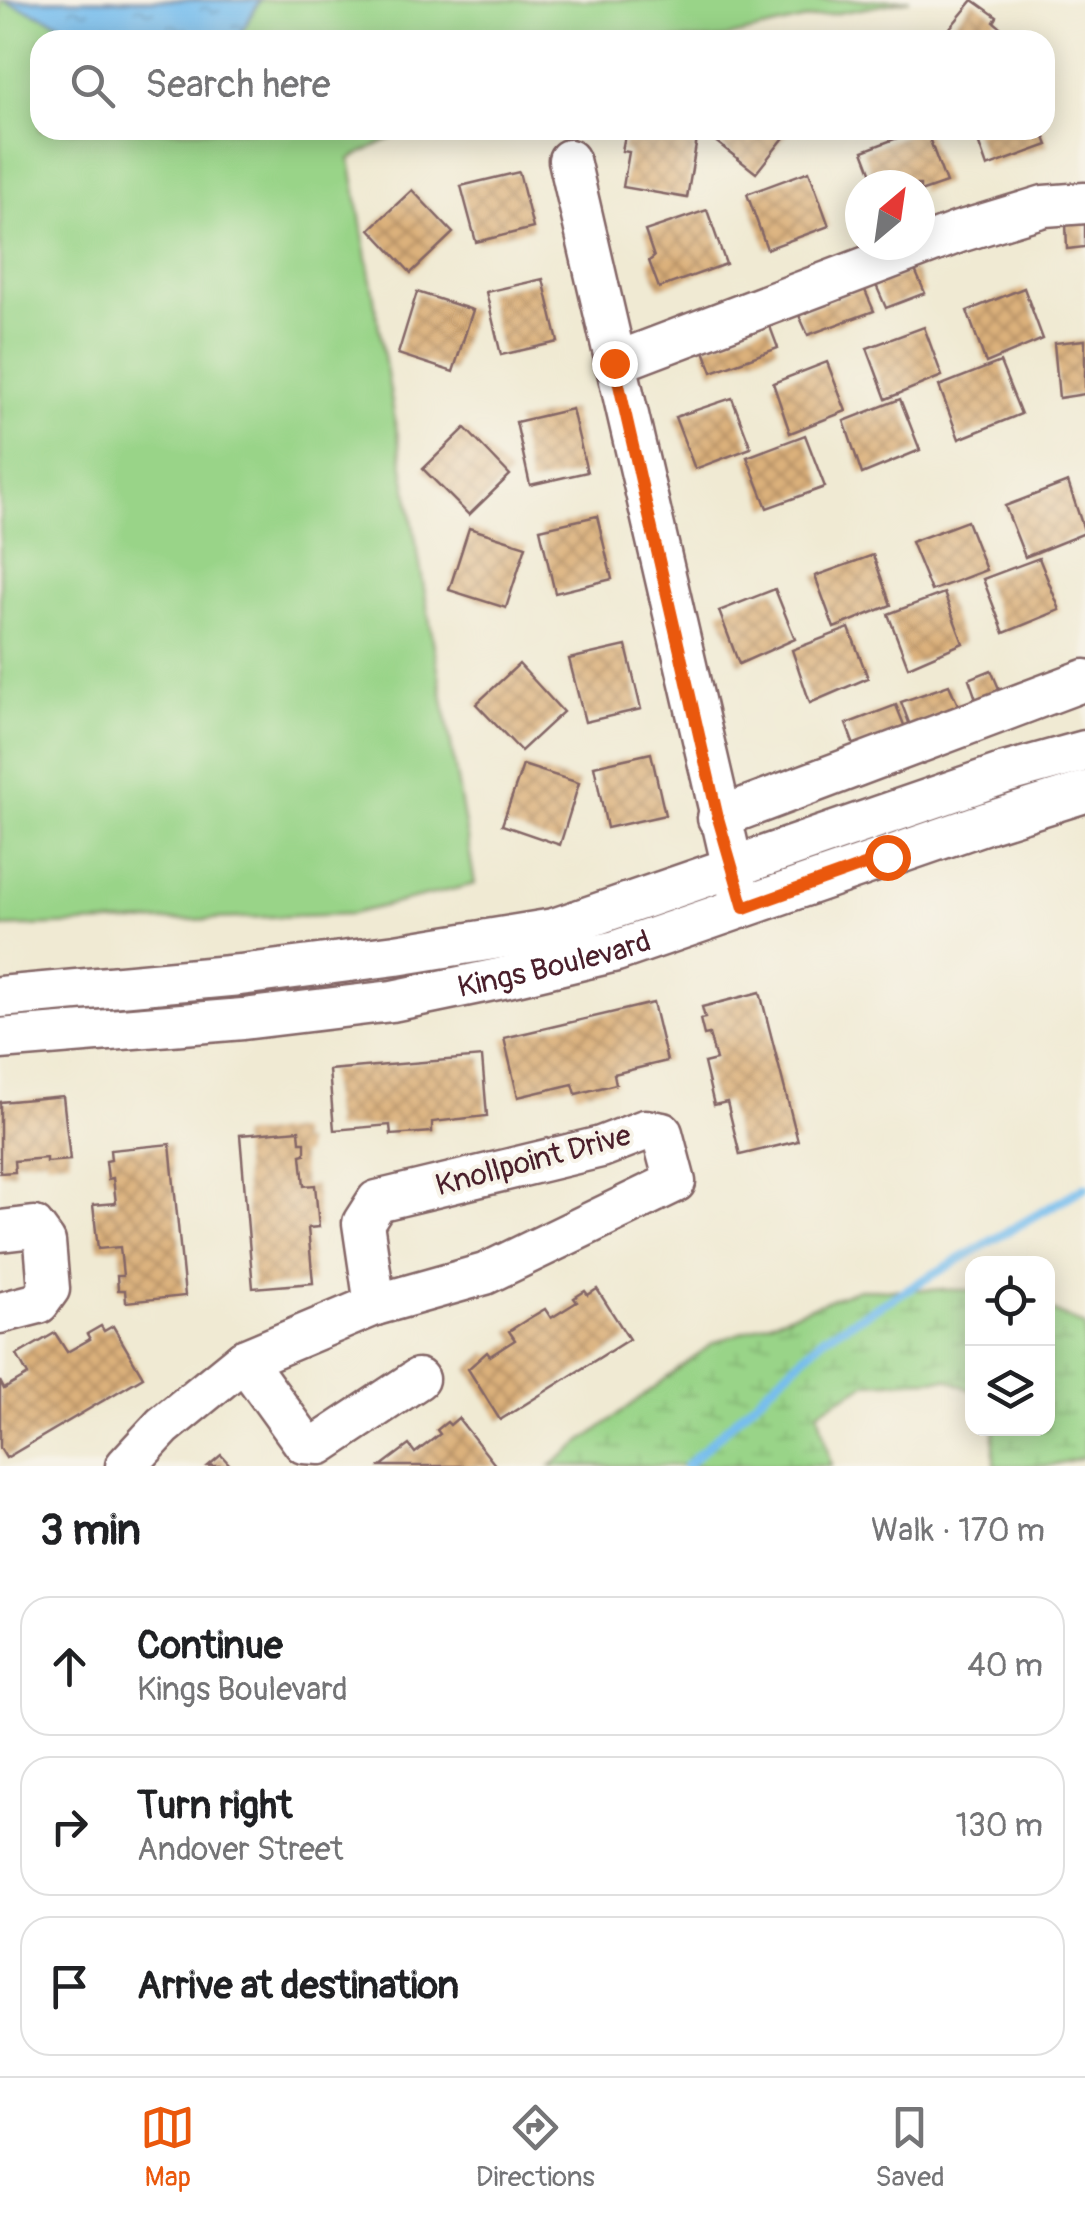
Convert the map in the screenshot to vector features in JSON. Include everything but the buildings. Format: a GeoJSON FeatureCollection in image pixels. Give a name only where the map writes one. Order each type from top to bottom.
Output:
{"type":"FeatureCollection","features":[{"type":"Feature","properties":{"kind":"street"},"geometry":{"type":"LineString","coordinates":[[569,160],[718,818],[744,908]]}},
{"type":"Feature","properties":{"kind":"street"},"geometry":{"type":"LineString","coordinates":[[614,363],[959,232],[1044,206],[1085,204]]}},
{"type":"Feature","properties":{"kind":"street"},"geometry":{"type":"LineString","coordinates":[[718,818],[1085,680]]}},
{"type":"Feature","properties":{"kind":"street","name":"Kings Boulevard"},"geometry":{"type":"LineString","coordinates":[[0,997],[240,976],[554,929],[1005,774],[1085,751]]}},
{"type":"Feature","properties":{"kind":"street","name":"Kings Boulevard"},"geometry":{"type":"LineString","coordinates":[[0,1040],[243,1019],[392,1001],[616,952],[1085,792]]}},
{"type":"Feature","properties":{"kind":"street","name":"Knollpoint Drive"},"geometry":{"type":"LineString","coordinates":[[126,1466],[162,1426],[244,1360],[375,1305],[485,1274],[676,1182],[662,1133],[645,1130],[601,1147],[377,1201],[363,1223],[375,1305]]}},
{"type":"Feature","properties":{"kind":"street"},"geometry":{"type":"LineString","coordinates":[[0,1230],[34,1227],[45,1242],[49,1290],[39,1303],[0,1313]]}},
{"type":"Feature","properties":{"kind":"street"},"geometry":{"type":"LineString","coordinates":[[244,1360],[304,1443],[320,1444],[418,1379]]}},
{"type":"Feature","properties":{"kind":"green space"},"geometry":{"type":"Polygon","coordinates":[[[0,0],[910,0],[759,30],[30,30],[30,140],[387,140],[350,159],[475,884],[351,914],[0,927],[0,0]]]}},
{"type":"Feature","properties":{"kind":"green space"},"geometry":{"type":"Polygon","coordinates":[[[859,1289],[965,1290],[965,1388],[948,1379],[868,1383],[818,1411],[831,1466],[550,1466],[713,1343],[859,1289]]]}},
{"type":"Feature","properties":{"kind":"green space"},"geometry":{"type":"Polygon","coordinates":[[[1055,1312],[1085,1326],[1085,1457],[1048,1466],[994,1466],[994,1436],[1055,1436],[1055,1312]]]}},
{"type":"Feature","properties":{"kind":"water"},"geometry":{"type":"Polygon","coordinates":[[[2,0],[260,0],[243,30],[72,30],[2,0]]]}},
{"type":"Feature","properties":{"kind":"waterway"},"geometry":{"type":"LineString","coordinates":[[686,1466],[823,1338],[1085,1187]]}},
{"type":"Feature","properties":{"kind":"route"},"geometry":{"type":"LineString","coordinates":[[614,363],[718,818],[744,908],[887,857]]}}]}
